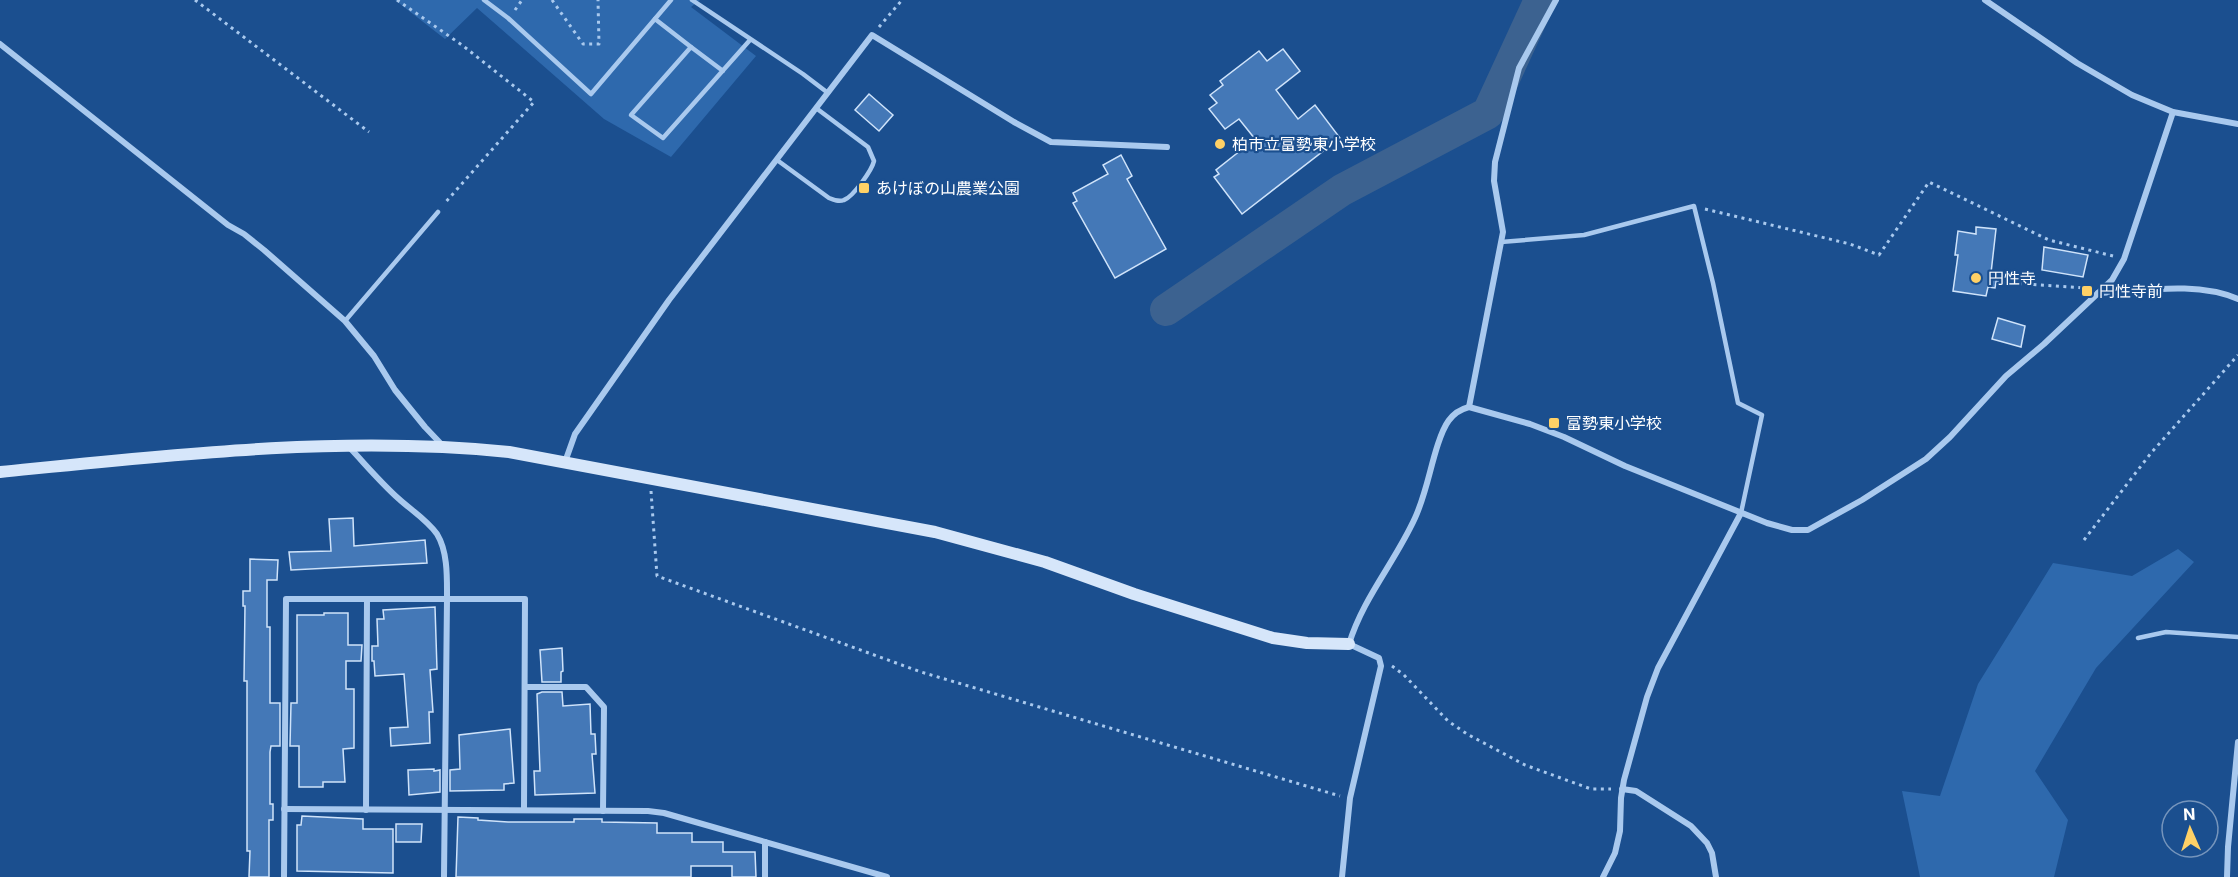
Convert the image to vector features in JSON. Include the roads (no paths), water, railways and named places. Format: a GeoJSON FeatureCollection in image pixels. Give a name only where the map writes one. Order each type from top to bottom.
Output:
{"type":"FeatureCollection","features":[{"type":"Feature","properties":{"kind":"street"},"geometry":{"type":"LineString","coordinates":[[1469,407],[1503,231],[1494,181],[1495,162],[1519,69],[1556,0]]}},
{"type":"Feature","properties":{"kind":"street"},"geometry":{"type":"LineString","coordinates":[[1985,0],[2077,63],[2132,94],[2173,112],[2238,124]]}},
{"type":"Feature","properties":{"kind":"street"},"geometry":{"type":"LineString","coordinates":[[565,462],[575,434],[669,300],[872,35],[1014,122],[1052,142],[1167,147]]}},
{"type":"Feature","properties":{"kind":"street"},"geometry":{"type":"LineString","coordinates":[[0,44],[228,225],[257,245],[345,321],[374,356],[410,409],[444,447]]}},
{"type":"Feature","properties":{"kind":"street"},"geometry":{"type":"LineString","coordinates":[[1349,644],[1368,599],[1414,519],[1446,424],[1460,410],[1469,407],[1538,427],[1625,466],[1767,523],[1792,530],[1808,530],[1862,500],[1926,459],[1950,437],[2006,376],[2112,280],[2124,259],[2173,112]]}},
{"type":"Feature","properties":{"kind":"street"},"geometry":{"type":"LineString","coordinates":[[2100,291],[2202,290],[2238,299]]}},
{"type":"Feature","properties":{"kind":"street"},"geometry":{"type":"LineString","coordinates":[[348,446],[397,498],[437,534],[444,557],[447,599],[444,877]]}},
{"type":"Feature","properties":{"kind":"street"},"geometry":{"type":"LineString","coordinates":[[0,472],[208,452],[348,446],[444,447],[509,452],[935,532],[1045,562],[1134,594],[1273,638],[1307,643],[1349,644],[1380,658],[1381,666],[1350,798],[1342,877]]}},
{"type":"Feature","properties":{"kind":"street"},"geometry":{"type":"LineString","coordinates":[[1602,877],[1615,853],[1620,831],[1622,789],[1647,697],[1658,668],[1741,513]]}},
{"type":"Feature","properties":{"kind":"street"},"geometry":{"type":"LineString","coordinates":[[366,810],[367,598]]}},
{"type":"Feature","properties":{"kind":"street"},"geometry":{"type":"LineString","coordinates":[[284,877],[286,599],[525,599],[524,810]]}},
{"type":"Feature","properties":{"kind":"street"},"geometry":{"type":"LineString","coordinates":[[525,687],[586,687],[604,707],[603,811]]}},
{"type":"Feature","properties":{"kind":"street"},"geometry":{"type":"LineString","coordinates":[[2227,877],[2238,742]]}},
{"type":"Feature","properties":{"kind":"street"},"geometry":{"type":"LineString","coordinates":[[1622,789],[1636,791],[1691,826],[1707,843],[1712,853],[1716,877]]}},
{"type":"Feature","properties":{"kind":"street"},"geometry":{"type":"LineString","coordinates":[[284,809],[648,811],[664,813],[886,877]]}},
{"type":"Feature","properties":{"kind":"street"},"geometry":{"type":"LineString","coordinates":[[765,842],[765,877]]}},
{"type":"Feature","properties":{"kind":"lane"},"geometry":{"type":"LineString","coordinates":[[484,0],[508,18],[591,94],[671,0]]}},
{"type":"Feature","properties":{"kind":"lane"},"geometry":{"type":"LineString","coordinates":[[692,0],[828,93]]}},
{"type":"Feature","properties":{"kind":"lane"},"geometry":{"type":"LineString","coordinates":[[656,19],[723,71]]}},
{"type":"Feature","properties":{"kind":"lane"},"geometry":{"type":"LineString","coordinates":[[691,47],[631,115],[663,138],[750,40]]}},
{"type":"Feature","properties":{"kind":"lane"},"geometry":{"type":"LineString","coordinates":[[777,160],[836,201],[843,201],[849,197],[872,168],[874,161],[868,147],[816,108]]}},
{"type":"Feature","properties":{"kind":"lane"},"geometry":{"type":"LineString","coordinates":[[1500,242],[1584,235],[1694,206],[1738,403],[1762,415],[1741,513]]}},
{"type":"Feature","properties":{"kind":"lane"},"geometry":{"type":"LineString","coordinates":[[345,321],[438,212]]}},
{"type":"Feature","properties":{"kind":"lane"},"geometry":{"type":"LineString","coordinates":[[2138,638],[2166,633],[2238,637]]}},
{"type":"Feature","properties":{"kind":"waterway"},"geometry":{"type":"LineString","coordinates":[[1166,310],[1342,190],[1488,113],[1540,0]]}},
{"type":"Feature","properties":{"kind":"place","name":"柏市立富勢東小学校"},"geometry":{"type":"Point","coordinates":[1220,144]}},
{"type":"Feature","properties":{"kind":"place","name":"あけぼの山農業公園"},"geometry":{"type":"Point","coordinates":[864,188]}},
{"type":"Feature","properties":{"kind":"place","name":"円性寺"},"geometry":{"type":"Point","coordinates":[1976,278]}},
{"type":"Feature","properties":{"kind":"place","name":"円性寺前"},"geometry":{"type":"Point","coordinates":[2087,291]}},
{"type":"Feature","properties":{"kind":"place","name":"富勢東小学校"},"geometry":{"type":"Point","coordinates":[1554,423]}}]}
